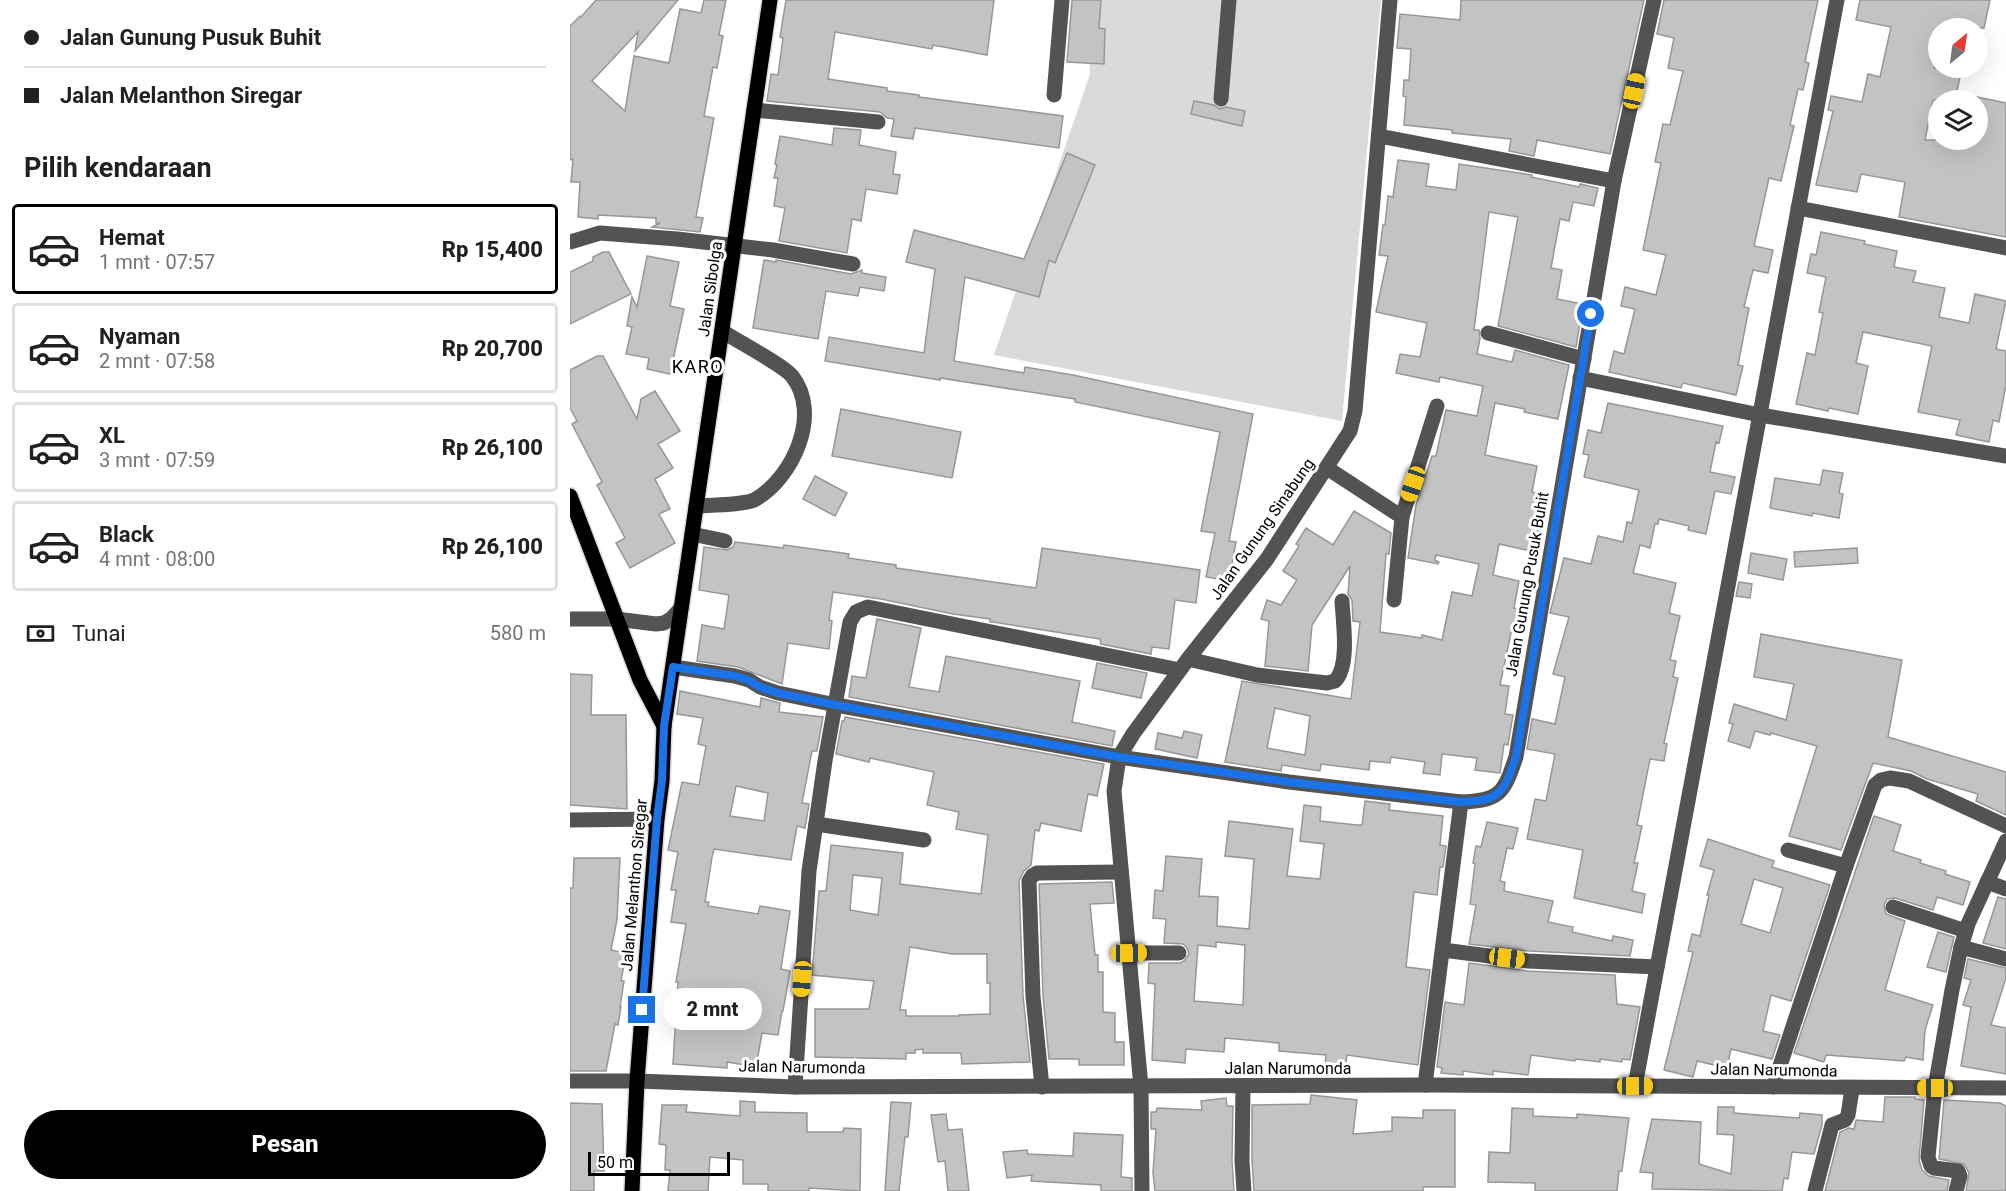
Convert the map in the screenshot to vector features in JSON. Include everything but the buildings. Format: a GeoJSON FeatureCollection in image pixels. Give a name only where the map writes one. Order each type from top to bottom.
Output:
{"type":"FeatureCollection","features":[{"type":"Feature","properties":{"kind":"main road","name":"Jalan Sibolga"},"geometry":{"type":"LineString","coordinates":[[664,726],[770,0]]}},
{"type":"Feature","properties":{"kind":"main road"},"geometry":{"type":"LineString","coordinates":[[570,496],[640,680],[664,726]]}},
{"type":"Feature","properties":{"kind":"main road","name":"Jalan Melanthon Siregar"},"geometry":{"type":"LineString","coordinates":[[632,1191],[637,1081],[657,819],[662,781],[664,726]]}},
{"type":"Feature","properties":{"kind":"street"},"geometry":{"type":"LineString","coordinates":[[1054,94],[1062,0]]}},
{"type":"Feature","properties":{"kind":"street"},"geometry":{"type":"LineString","coordinates":[[1221,99],[1228,0]]}},
{"type":"Feature","properties":{"kind":"street","name":"Jalan Gunung Sinabung"},"geometry":{"type":"LineString","coordinates":[[1142,1191],[1141,1087],[1114,791],[1119,757],[1184,664],[1267,559],[1350,431],[1355,411],[1390,0]]}},
{"type":"Feature","properties":{"kind":"street","name":"Jalan Gunung Pusuk Buhit"},"geometry":{"type":"LineString","coordinates":[[673,667],[735,676],[778,693],[836,705],[1119,757],[1289,782],[1461,802],[1479,802],[1493,797],[1507,785],[1516,757],[1614,181],[1654,0]]}},
{"type":"Feature","properties":{"kind":"street"},"geometry":{"type":"LineString","coordinates":[[1635,1086],[1837,0]]}},
{"type":"Feature","properties":{"kind":"street"},"geometry":{"type":"LineString","coordinates":[[754,110],[878,122]]}},
{"type":"Feature","properties":{"kind":"street"},"geometry":{"type":"LineString","coordinates":[[1379,136],[1614,181]]}},
{"type":"Feature","properties":{"kind":"street"},"geometry":{"type":"LineString","coordinates":[[1798,208],[2006,248]]}},
{"type":"Feature","properties":{"kind":"street"},"geometry":{"type":"LineString","coordinates":[[570,242],[600,233],[734,245],[853,264]]}},
{"type":"Feature","properties":{"kind":"street"},"geometry":{"type":"LineString","coordinates":[[696,506],[753,501],[771,488],[783,475],[792,458],[800,441],[805,421],[800,388],[790,373],[722,332]]}},
{"type":"Feature","properties":{"kind":"street"},"geometry":{"type":"LineString","coordinates":[[1488,333],[1584,359]]}},
{"type":"Feature","properties":{"kind":"street"},"geometry":{"type":"LineString","coordinates":[[1580,378],[1760,415],[2006,456]]}},
{"type":"Feature","properties":{"kind":"street"},"geometry":{"type":"LineString","coordinates":[[1394,600],[1402,517],[1437,406]]}},
{"type":"Feature","properties":{"kind":"street"},"geometry":{"type":"LineString","coordinates":[[1327,468],[1402,517]]}},
{"type":"Feature","properties":{"kind":"street"},"geometry":{"type":"LineString","coordinates":[[692,534],[725,541]]}},
{"type":"Feature","properties":{"kind":"street"},"geometry":{"type":"LineString","coordinates":[[795,1087],[809,871],[825,761],[850,622],[856,612],[868,607],[1184,664],[1327,683],[1335,681],[1341,669],[1344,640],[1342,601]]}},
{"type":"Feature","properties":{"kind":"street"},"geometry":{"type":"LineString","coordinates":[[570,619],[616,619],[646,624],[664,623],[681,608]]}},
{"type":"Feature","properties":{"kind":"street"},"geometry":{"type":"LineString","coordinates":[[1773,1087],[1875,785],[1881,780],[1890,778],[1909,781],[2006,826]]}},
{"type":"Feature","properties":{"kind":"street"},"geometry":{"type":"LineString","coordinates":[[1425,1085],[1461,802]]}},
{"type":"Feature","properties":{"kind":"street"},"geometry":{"type":"LineString","coordinates":[[570,820],[657,819]]}},
{"type":"Feature","properties":{"kind":"street"},"geometry":{"type":"LineString","coordinates":[[816,824],[924,840]]}},
{"type":"Feature","properties":{"kind":"street"},"geometry":{"type":"LineString","coordinates":[[1956,1191],[1960,1176],[1958,1171],[1934,1168],[1930,1166],[1928,1157],[1935,1088],[1952,990],[1966,931],[2006,841]]}},
{"type":"Feature","properties":{"kind":"street"},"geometry":{"type":"LineString","coordinates":[[1788,850],[1846,866]]}},
{"type":"Feature","properties":{"kind":"street"},"geometry":{"type":"LineString","coordinates":[[1042,1087],[1033,996],[1029,881],[1037,873],[1120,872]]}},
{"type":"Feature","properties":{"kind":"street"},"geometry":{"type":"LineString","coordinates":[[1987,882],[2006,889]]}},
{"type":"Feature","properties":{"kind":"street"},"geometry":{"type":"LineString","coordinates":[[1893,907],[1966,931]]}},
{"type":"Feature","properties":{"kind":"street"},"geometry":{"type":"LineString","coordinates":[[1962,947],[2006,958]]}},
{"type":"Feature","properties":{"kind":"street"},"geometry":{"type":"LineString","coordinates":[[1443,950],[1528,961],[1657,967]]}},
{"type":"Feature","properties":{"kind":"street"},"geometry":{"type":"LineString","coordinates":[[1129,953],[1179,953]]}},
{"type":"Feature","properties":{"kind":"street","name":"Jalan Narumonda"},"geometry":{"type":"LineString","coordinates":[[570,1081],[795,1087],[1425,1085],[2006,1088]]}},
{"type":"Feature","properties":{"kind":"street"},"geometry":{"type":"LineString","coordinates":[[1243,1086],[1244,1191]]}},
{"type":"Feature","properties":{"kind":"street"},"geometry":{"type":"LineString","coordinates":[[1815,1191],[1832,1125],[1845,1120],[1848,1116],[1852,1089]]}},
{"type":"Feature","properties":{"kind":"shaded area"},"geometry":{"type":"Polygon","coordinates":[[[1086,0],[1381,0],[1342,421],[994,355],[1090,74],[1086,0]]]}},
{"type":"Feature","properties":{"kind":"district","name":"KARO"},"geometry":{"type":"Point","coordinates":[698,366]}},
{"type":"Feature","properties":{"kind":"route"},"geometry":{"type":"LineString","coordinates":[[642,1010],[662,781],[664,726],[673,667],[735,676],[778,693],[836,705],[1119,757],[1289,782],[1461,802],[1479,802],[1493,797],[1507,785],[1516,757],[1591,314]]}}]}
